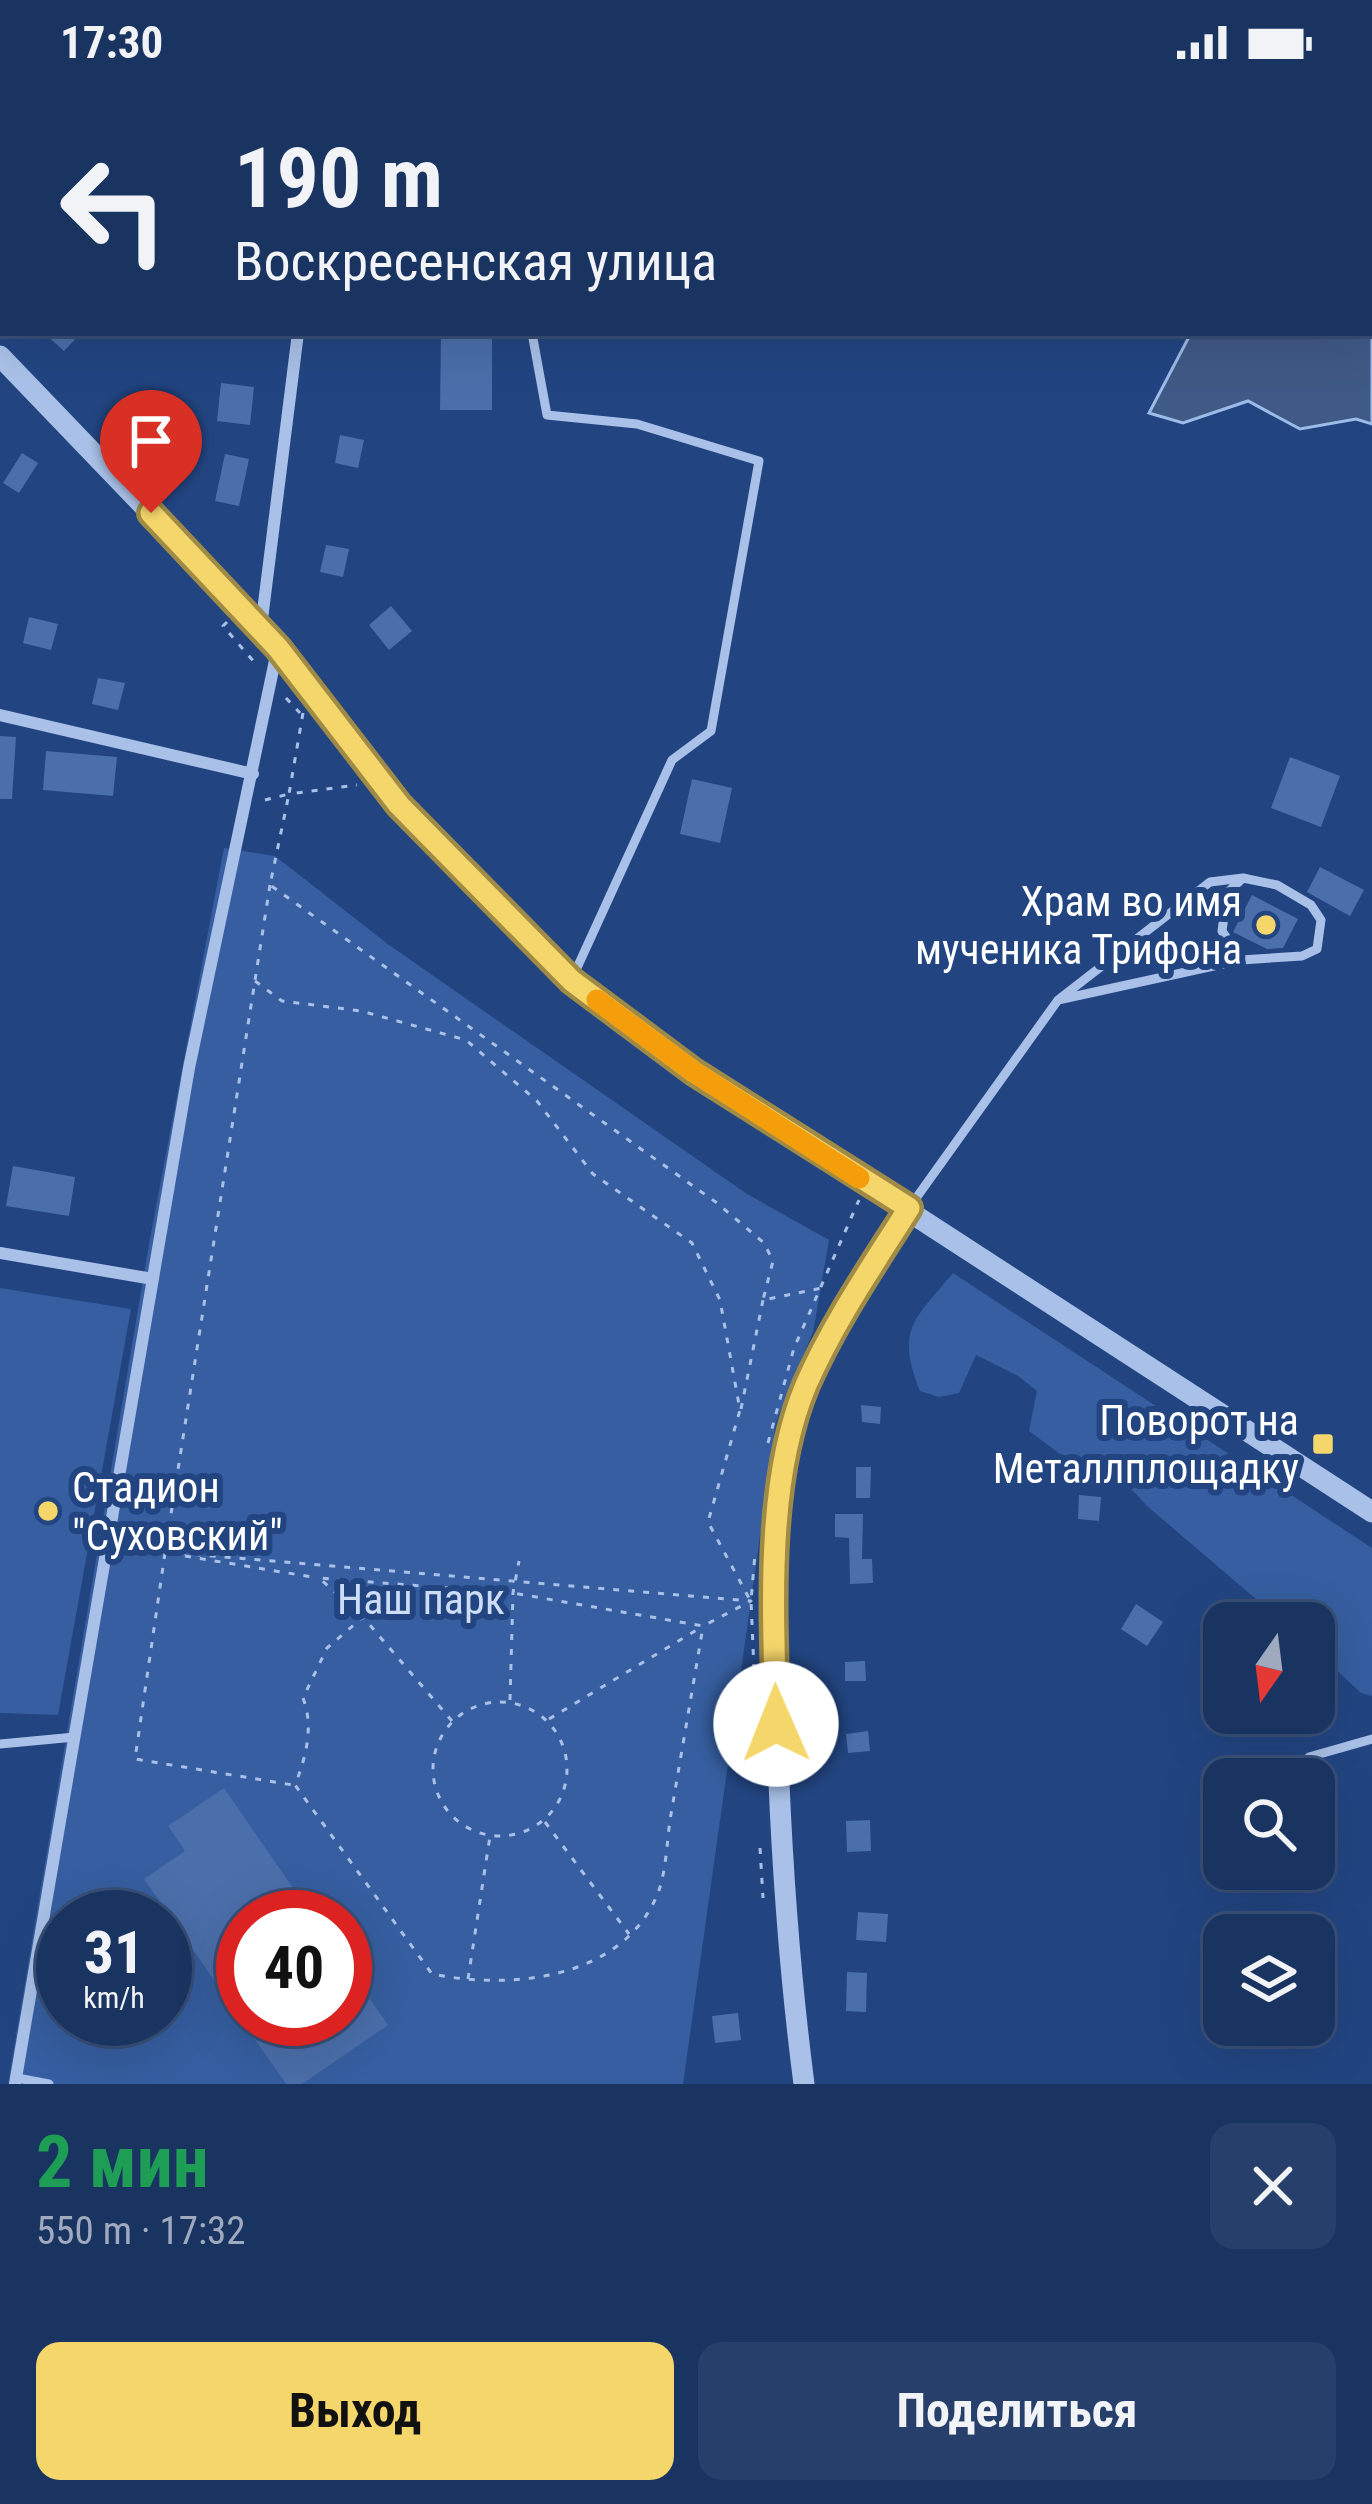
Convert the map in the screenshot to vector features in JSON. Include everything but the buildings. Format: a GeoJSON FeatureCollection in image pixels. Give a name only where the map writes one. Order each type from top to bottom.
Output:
{"type":"FeatureCollection","features":[{"type":"Feature","properties":{"kind":"street"},"geometry":{"type":"LineString","coordinates":[[261,628],[298,336]]}},
{"type":"Feature","properties":{"kind":"street"},"geometry":{"type":"LineString","coordinates":[[0,356],[261,628],[399,805],[572,981],[694,1072],[1372,1511]]}},
{"type":"Feature","properties":{"kind":"street"},"geometry":{"type":"LineString","coordinates":[[16,2081],[189,1067],[278,648]]}},
{"type":"Feature","properties":{"kind":"street"},"geometry":{"type":"LineString","coordinates":[[0,715],[253,774]]}},
{"type":"Feature","properties":{"kind":"street"},"geometry":{"type":"LineString","coordinates":[[804,2084],[778,1808],[774,1599],[783,1480],[805,1387],[909,1208]]}},
{"type":"Feature","properties":{"kind":"street"},"geometry":{"type":"LineString","coordinates":[[0,1253],[153,1279]]}},
{"type":"Feature","properties":{"kind":"lane"},"geometry":{"type":"LineString","coordinates":[[533,336],[547,415],[637,424],[759,461],[712,731],[672,760],[572,981]]}},
{"type":"Feature","properties":{"kind":"lane"},"geometry":{"type":"LineString","coordinates":[[1241,960],[1222,932],[1227,893],[1243,878]]}},
{"type":"Feature","properties":{"kind":"lane"},"geometry":{"type":"LineString","coordinates":[[909,1208],[1058,1000],[1210,882],[1243,878],[1277,885],[1311,904],[1321,920],[1317,949],[1302,956],[1241,960],[1058,1000]]}},
{"type":"Feature","properties":{"kind":"lane"},"geometry":{"type":"LineString","coordinates":[[0,1744],[75,1737]]}},
{"type":"Feature","properties":{"kind":"lane"},"geometry":{"type":"LineString","coordinates":[[1309,1758],[1372,1739]]}},
{"type":"Feature","properties":{"kind":"lane"},"geometry":{"type":"LineString","coordinates":[[16,2081],[50,2084]]}},
{"type":"Feature","properties":{"kind":"path"},"geometry":{"type":"LineString","coordinates":[[241,608],[223,626],[315,732]]}},
{"type":"Feature","properties":{"kind":"path"},"geometry":{"type":"LineString","coordinates":[[301,715],[254,981],[135,1760],[295,1785],[433,1974],[468,1981],[538,1979],[587,1964],[630,1935],[658,1892],[703,1626]]}},
{"type":"Feature","properties":{"kind":"path"},"geometry":{"type":"LineString","coordinates":[[246,806],[289,794],[358,785]]}},
{"type":"Feature","properties":{"kind":"path"},"geometry":{"type":"LineString","coordinates":[[270,885],[717,1203],[764,1243],[773,1261],[740,1410],[707,1522],[751,1601]]}},
{"type":"Feature","properties":{"kind":"path"},"geometry":{"type":"LineString","coordinates":[[254,981],[282,1001],[361,1011],[466,1040],[537,1101],[593,1174],[692,1243],[720,1300],[740,1410]]}},
{"type":"Feature","properties":{"kind":"path"},"geometry":{"type":"LineString","coordinates":[[763,1300],[824,1287]]}},
{"type":"Feature","properties":{"kind":"path"},"geometry":{"type":"LineString","coordinates":[[165,1552],[319,1579],[513,1594],[703,1626]]}},
{"type":"Feature","properties":{"kind":"path"},"geometry":{"type":"LineString","coordinates":[[165,1552],[751,1601]]}},
{"type":"Feature","properties":{"kind":"path"},"geometry":{"type":"LineString","coordinates":[[510,1702],[513,1594],[519,1561]]}},
{"type":"Feature","properties":{"kind":"path"},"geometry":{"type":"LineString","coordinates":[[319,1579],[363,1617],[452,1721]]}},
{"type":"Feature","properties":{"kind":"path"},"geometry":{"type":"LineString","coordinates":[[547,1720],[751,1601]]}},
{"type":"Feature","properties":{"kind":"path"},"geometry":{"type":"LineString","coordinates":[[295,1785],[306,1757],[309,1714],[303,1698],[327,1648],[363,1617]]}},
{"type":"Feature","properties":{"kind":"path"},"geometry":{"type":"LineString","coordinates":[[489,1702],[510,1702],[547,1720],[561,1738],[567,1782],[559,1803],[544,1821],[519,1834],[490,1835],[469,1829],[451,1815],[434,1778],[434,1757],[452,1721],[469,1708],[489,1702]]}},
{"type":"Feature","properties":{"kind":"path"},"geometry":{"type":"LineString","coordinates":[[544,1821],[630,1935]]}},
{"type":"Feature","properties":{"kind":"path"},"geometry":{"type":"LineString","coordinates":[[468,1981],[490,1835]]}},
{"type":"Feature","properties":{"kind":"green space","name":"Наш парк"},"geometry":{"type":"Polygon","coordinates":[[[224,848],[275,856],[389,945],[747,1194],[829,1240],[813,1332],[776,1422],[683,2084],[8,2084],[36,1917],[36,2046],[192,2046],[192,1890],[41,1890],[149,1244],[224,848]]]}},
{"type":"Feature","properties":{"kind":"green space"},"geometry":{"type":"Polygon","coordinates":[[[953,1273],[1372,1548],[1372,1696],[1361,1693],[1335,1669],[1335,1602],[1259,1602],[1120,1477],[1079,1468],[1029,1431],[1037,1391],[1018,1376],[976,1355],[959,1393],[939,1397],[920,1391],[909,1339],[928,1302],[953,1273]]]}},
{"type":"Feature","properties":{"kind":"green space","name":"Стадион \"Суховский\""},"geometry":{"type":"Polygon","coordinates":[[[0,1288],[131,1309],[58,1715],[0,1713],[0,1288]]]}},
{"type":"Feature","properties":{"kind":"shaded area"},"geometry":{"type":"Polygon","coordinates":[[[1189,336],[1372,336],[1372,424],[1356,419],[1300,429],[1248,401],[1183,423],[1149,413],[1189,336]]]}},
{"type":"Feature","properties":{"kind":"slow traffic"},"geometry":{"type":"LineString","coordinates":[[597,1000],[694,1072],[859,1178]]}},
{"type":"Feature","properties":{"kind":"place","name":"Храм во имя мученика Трифона"},"geometry":{"type":"Point","coordinates":[1266,925]}},
{"type":"Feature","properties":{"kind":"place","name":"Поворот на Металлплощадку"},"geometry":{"type":"Point","coordinates":[1323,1444]}},
{"type":"Feature","properties":{"kind":"place","name":"Стадион \"Суховский\""},"geometry":{"type":"Point","coordinates":[48,1511]}},
{"type":"Feature","properties":{"kind":"route"},"geometry":{"type":"LineString","coordinates":[[151,513],[278,648],[399,805],[572,981],[694,1072],[909,1208],[824,1349],[805,1387],[794,1425],[777,1539],[776,1724]]}}]}
